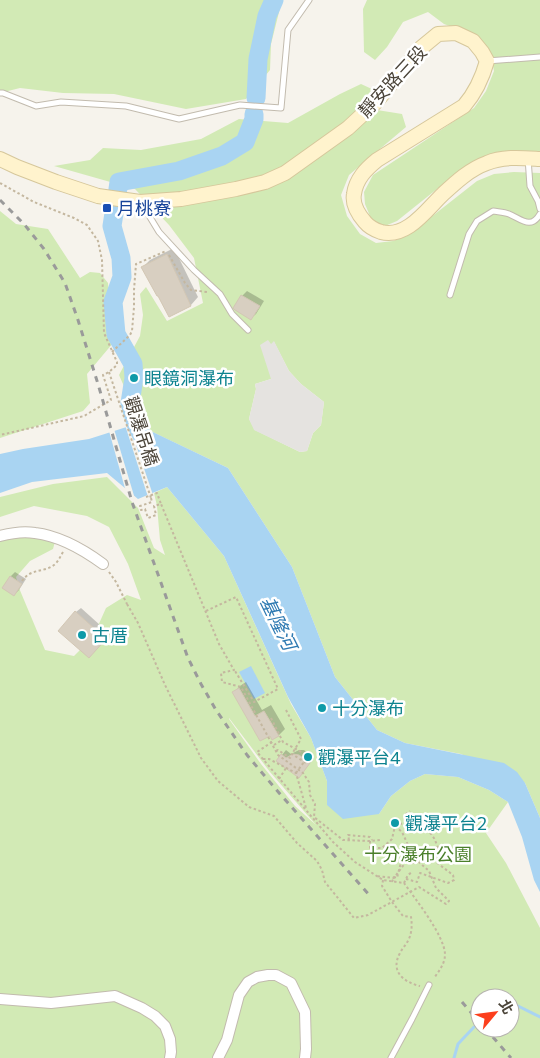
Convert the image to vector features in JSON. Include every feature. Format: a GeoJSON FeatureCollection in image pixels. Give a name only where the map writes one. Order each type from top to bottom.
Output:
{"type":"FeatureCollection","features":[{"type":"Feature","properties":{"kind":"main road","name":"靜安路三段"},"geometry":{"type":"LineString","coordinates":[[0,159],[56,182],[98,196],[140,202],[181,200],[236,189],[265,182],[285,172],[348,128],[376,102],[421,48],[438,34],[456,33],[473,41],[487,61]]}},
{"type":"Feature","properties":{"kind":"main road"},"geometry":{"type":"LineString","coordinates":[[487,61],[473,96],[464,106],[377,160],[366,170],[358,182],[354,195],[354,202],[359,215],[367,225],[377,231],[388,234],[399,231],[417,221],[443,194],[471,170],[488,162],[510,158],[534,158]]}},
{"type":"Feature","properties":{"kind":"street"},"geometry":{"type":"LineString","coordinates":[[0,536],[12,533],[34,532],[50,536],[90,555],[104,564]]}},
{"type":"Feature","properties":{"kind":"street"},"geometry":{"type":"LineString","coordinates":[[218,1058],[228,1040],[239,995],[248,982],[268,974],[276,975],[291,983],[305,1012],[305,1058]]}},
{"type":"Feature","properties":{"kind":"street"},"geometry":{"type":"LineString","coordinates":[[0,999],[51,1003],[115,996],[142,1008],[155,1016],[165,1026],[170,1039],[170,1058]]}},
{"type":"Feature","properties":{"kind":"lane"},"geometry":{"type":"LineString","coordinates":[[0,94],[3,93],[36,106],[62,102],[126,106],[179,119],[240,105],[281,108],[288,30],[309,0]]}},
{"type":"Feature","properties":{"kind":"lane"},"geometry":{"type":"LineString","coordinates":[[487,61],[540,57]]}},
{"type":"Feature","properties":{"kind":"lane"},"geometry":{"type":"LineString","coordinates":[[534,158],[530,186],[540,209]]}},
{"type":"Feature","properties":{"kind":"lane"},"geometry":{"type":"LineString","coordinates":[[140,202],[159,232],[194,270],[220,294],[232,314],[248,330]]}},
{"type":"Feature","properties":{"kind":"lane"},"geometry":{"type":"LineString","coordinates":[[450,295],[469,234],[477,221],[493,211],[506,213],[523,222],[532,222],[540,214]]}},
{"type":"Feature","properties":{"kind":"lane"},"geometry":{"type":"LineString","coordinates":[[391,1058],[429,985]]}},
{"type":"Feature","properties":{"kind":"path"},"geometry":{"type":"LineString","coordinates":[[0,183],[34,202],[87,225],[98,241],[102,260],[104,333],[117,362],[117,365],[110,372],[103,375],[111,400],[84,416],[0,435]]}},
{"type":"Feature","properties":{"kind":"path"},"geometry":{"type":"LineString","coordinates":[[112,352],[132,331],[136,264],[149,257],[166,250],[184,283],[191,290],[220,294]]}},
{"type":"Feature","properties":{"kind":"path","name":"觀瀑吊橋"},"geometry":{"type":"LineString","coordinates":[[110,372],[152,502],[140,506],[141,510],[145,509],[148,518],[156,515],[154,506],[161,504]]}},
{"type":"Feature","properties":{"kind":"path"},"geometry":{"type":"LineString","coordinates":[[146,497],[157,493],[219,644],[254,702],[278,689],[236,597],[206,611]]}},
{"type":"Feature","properties":{"kind":"path"},"geometry":{"type":"LineString","coordinates":[[22,581],[30,573],[54,565],[66,543]]}},
{"type":"Feature","properties":{"kind":"path"},"geometry":{"type":"LineString","coordinates":[[104,564],[116,582],[138,624],[165,685],[201,758],[218,781],[249,807],[274,816],[297,843],[317,861],[325,882],[354,918],[368,915],[419,887],[446,904],[450,901],[436,888],[429,871],[411,855],[394,878],[376,876]]}},
{"type":"Feature","properties":{"kind":"path"},"geometry":{"type":"LineString","coordinates":[[234,670],[221,673],[222,682],[240,687],[278,755],[303,773],[309,782],[310,795],[315,804],[314,817],[343,840],[380,840]]}},
{"type":"Feature","properties":{"kind":"path"},"geometry":{"type":"LineString","coordinates":[[276,752],[278,750],[290,758],[301,739],[286,710]]}},
{"type":"Feature","properties":{"kind":"path"},"geometry":{"type":"LineString","coordinates":[[270,718],[283,742],[305,754],[302,760]]}},
{"type":"Feature","properties":{"kind":"path"},"geometry":{"type":"LineString","coordinates":[[282,740],[257,752],[333,842],[355,862],[383,880],[404,883]]}},
{"type":"Feature","properties":{"kind":"path"},"geometry":{"type":"LineString","coordinates":[[292,754],[306,762]]}},
{"type":"Feature","properties":{"kind":"path"},"geometry":{"type":"LineString","coordinates":[[296,773],[308,757]]}},
{"type":"Feature","properties":{"kind":"path"},"geometry":{"type":"LineString","coordinates":[[263,759],[269,759],[296,773],[307,811]]}},
{"type":"Feature","properties":{"kind":"path"},"geometry":{"type":"LineString","coordinates":[[298,769],[303,761],[306,762]]}},
{"type":"Feature","properties":{"kind":"path"},"geometry":{"type":"LineString","coordinates":[[279,779],[286,768]]}},
{"type":"Feature","properties":{"kind":"path"},"geometry":{"type":"LineString","coordinates":[[406,879],[416,882],[420,873],[448,882],[454,880],[453,875],[436,862],[441,856],[434,836],[428,830],[416,823],[411,824],[409,821],[406,814],[410,810]]}},
{"type":"Feature","properties":{"kind":"path"},"geometry":{"type":"LineString","coordinates":[[396,826],[409,821]]}},
{"type":"Feature","properties":{"kind":"path"},"geometry":{"type":"LineString","coordinates":[[396,826],[402,832],[409,847],[422,856]]}},
{"type":"Feature","properties":{"kind":"path"},"geometry":{"type":"LineString","coordinates":[[378,855],[380,855],[382,848],[392,839],[396,826]]}},
{"type":"Feature","properties":{"kind":"path"},"geometry":{"type":"LineString","coordinates":[[348,840],[348,835],[370,837],[370,848],[382,848]]}},
{"type":"Feature","properties":{"kind":"path"},"geometry":{"type":"LineString","coordinates":[[392,882],[394,877],[397,878],[401,862],[409,847]]}},
{"type":"Feature","properties":{"kind":"path"},"geometry":{"type":"LineString","coordinates":[[401,862],[415,863],[422,856],[438,850]]}},
{"type":"Feature","properties":{"kind":"path"},"geometry":{"type":"LineString","coordinates":[[404,883],[408,874],[412,872]]}},
{"type":"Feature","properties":{"kind":"path"},"geometry":{"type":"LineString","coordinates":[[383,880],[382,886],[392,902],[403,916],[411,917],[411,935],[398,955],[397,970],[406,981],[422,987],[429,985],[441,969],[445,954],[439,934],[404,883]]}},
{"type":"Feature","properties":{"kind":"green space"},"geometry":{"type":"Polygon","coordinates":[[[0,0],[282,0],[271,44],[270,70],[246,99],[186,109],[114,94],[63,93],[20,88],[0,93],[0,0]]]}},
{"type":"Feature","properties":{"kind":"green space"},"geometry":{"type":"Polygon","coordinates":[[[367,0],[540,0],[540,155],[476,161],[462,169],[397,221],[385,226],[372,221],[365,204],[364,192],[373,175],[474,108],[486,91],[494,71],[490,51],[474,35],[444,24],[428,12],[403,22],[387,47],[375,60],[364,52],[363,9],[367,0]]]}},
{"type":"Feature","properties":{"kind":"green space"},"geometry":{"type":"Polygon","coordinates":[[[361,84],[374,90],[377,110],[402,114],[406,127],[349,175],[341,195],[347,216],[360,234],[376,243],[393,241],[407,236],[477,181],[494,174],[514,172],[540,173],[540,818],[525,783],[461,754],[405,743],[377,730],[335,677],[292,567],[228,468],[142,427],[119,375],[140,336],[143,315],[140,294],[146,287],[167,321],[203,303],[194,258],[169,225],[135,189],[54,166],[90,160],[103,148],[141,150],[201,139],[239,119],[288,123],[361,84]],[[274,342],[271,379],[255,384],[256,389],[249,419],[255,430],[300,452],[307,451],[313,433],[321,425],[324,402],[301,384],[289,371],[274,342]]]}},
{"type":"Feature","properties":{"kind":"green space"},"geometry":{"type":"Polygon","coordinates":[[[0,211],[16,224],[48,229],[80,278],[90,272],[100,273],[108,283],[113,343],[87,374],[90,403],[83,411],[0,438],[0,211]]]}},
{"type":"Feature","properties":{"kind":"green space","name":"十分瀑布公園"},"geometry":{"type":"Polygon","coordinates":[[[107,477],[138,508],[154,548],[165,555],[160,540],[154,493],[167,487],[224,556],[291,704],[311,738],[327,781],[327,805],[379,814],[391,796],[410,781],[425,774],[458,777],[489,790],[508,802],[486,833],[506,863],[540,928],[540,1058],[0,1058],[0,531],[57,534],[53,549],[30,561],[16,577],[45,650],[74,656],[93,637],[106,608],[127,595],[141,600],[128,564],[109,527],[87,516],[34,506],[0,517],[0,497],[53,484],[107,477]],[[229,718],[261,764],[295,806],[316,825],[270,772],[229,718]]]}},
{"type":"Feature","properties":{"kind":"shaded area"},"geometry":{"type":"Polygon","coordinates":[[[268,340],[271,344],[274,341],[289,371],[301,384],[324,402],[321,425],[313,433],[307,451],[300,452],[254,430],[249,419],[256,389],[255,384],[271,379],[260,345],[268,340]]]}},
{"type":"Feature","properties":{"kind":"water","name":"基隆河"},"geometry":{"type":"Polygon","coordinates":[[[136,424],[228,468],[292,567],[335,677],[377,730],[405,743],[504,763],[517,772],[525,783],[540,818],[540,892],[534,880],[522,837],[508,802],[489,790],[458,777],[425,774],[410,781],[391,796],[379,814],[343,819],[327,805],[327,781],[311,738],[288,697],[224,556],[167,487],[138,499],[107,473],[32,482],[0,493],[0,454],[89,439],[136,424]]]}},
{"type":"Feature","properties":{"kind":"water"},"geometry":{"type":"Polygon","coordinates":[[[251,666],[265,693],[254,699],[239,672],[251,666]]]}},
{"type":"Feature","properties":{"kind":"pier"},"geometry":{"type":"Polygon","coordinates":[[[129,424],[153,495],[148,497],[125,425],[129,424]]]}},
{"type":"Feature","properties":{"kind":"pier"},"geometry":{"type":"Polygon","coordinates":[[[114,429],[135,499],[126,492],[109,431],[114,429]]]}},
{"type":"Feature","properties":{"kind":"building"},"geometry":{"type":"Polygon","coordinates":[[[167,254],[191,306],[169,317],[141,267],[167,254]]]}},
{"type":"Feature","properties":{"kind":"building"},"geometry":{"type":"Polygon","coordinates":[[[241,295],[260,306],[251,320],[233,308],[241,295]]]}},
{"type":"Feature","properties":{"kind":"building"},"geometry":{"type":"Polygon","coordinates":[[[10,576],[22,584],[14,596],[2,588],[10,576]]]}},
{"type":"Feature","properties":{"kind":"building","name":"古厝"},"geometry":{"type":"Polygon","coordinates":[[[75,611],[106,639],[89,658],[58,631],[75,611]]]}},
{"type":"Feature","properties":{"kind":"building"},"geometry":{"type":"Polygon","coordinates":[[[239,688],[255,716],[264,711],[279,736],[272,740],[270,736],[260,741],[232,692],[239,688]]]}},
{"type":"Feature","properties":{"kind":"building"},"geometry":{"type":"Polygon","coordinates":[[[281,754],[286,758],[293,754],[299,755],[310,763],[299,778],[276,761],[281,754]]]}},
{"type":"Feature","properties":{"kind":"waterway"},"geometry":{"type":"LineString","coordinates":[[256,98],[258,59],[267,16],[274,0]]}},
{"type":"Feature","properties":{"kind":"waterway"},"geometry":{"type":"LineString","coordinates":[[118,189],[119,182],[179,171],[222,156],[245,142],[254,119],[254,114]]}},
{"type":"Feature","properties":{"kind":"waterway"},"geometry":{"type":"LineString","coordinates":[[115,207],[112,226],[121,258],[122,277],[113,302],[116,334],[133,364],[134,378],[130,403],[136,424],[148,447]]}},
{"type":"Feature","properties":{"kind":"waterway"},"geometry":{"type":"LineString","coordinates":[[520,1007],[540,1017]]}},
{"type":"Feature","properties":{"kind":"waterway"},"geometry":{"type":"LineString","coordinates":[[454,1058],[458,1044],[470,1031]]}},
{"type":"Feature","properties":{"kind":"railway"},"geometry":{"type":"LineString","coordinates":[[0,200],[24,224],[44,249],[65,283],[98,384],[132,502],[188,658],[201,684],[216,710],[247,755],[371,897]]}},
{"type":"Feature","properties":{"kind":"railway"},"geometry":{"type":"LineString","coordinates":[[462,1002],[470,1011]]}},
{"type":"Feature","properties":{"kind":"railway"},"geometry":{"type":"LineString","coordinates":[[494,1038],[511,1058]]}},
{"type":"Feature","properties":{"kind":"place","name":"月桃寮"},"geometry":{"type":"Point","coordinates":[107,208]}},
{"type":"Feature","properties":{"kind":"place","name":"眼鏡洞瀑布"},"geometry":{"type":"Point","coordinates":[134,378]}},
{"type":"Feature","properties":{"kind":"place","name":"古厝"},"geometry":{"type":"Point","coordinates":[82,635]}},
{"type":"Feature","properties":{"kind":"place","name":"十分瀑布"},"geometry":{"type":"Point","coordinates":[322,708]}},
{"type":"Feature","properties":{"kind":"place","name":"觀瀑平台4"},"geometry":{"type":"Point","coordinates":[308,757]}},
{"type":"Feature","properties":{"kind":"place","name":"觀瀑平台2"},"geometry":{"type":"Point","coordinates":[395,823]}}]}
